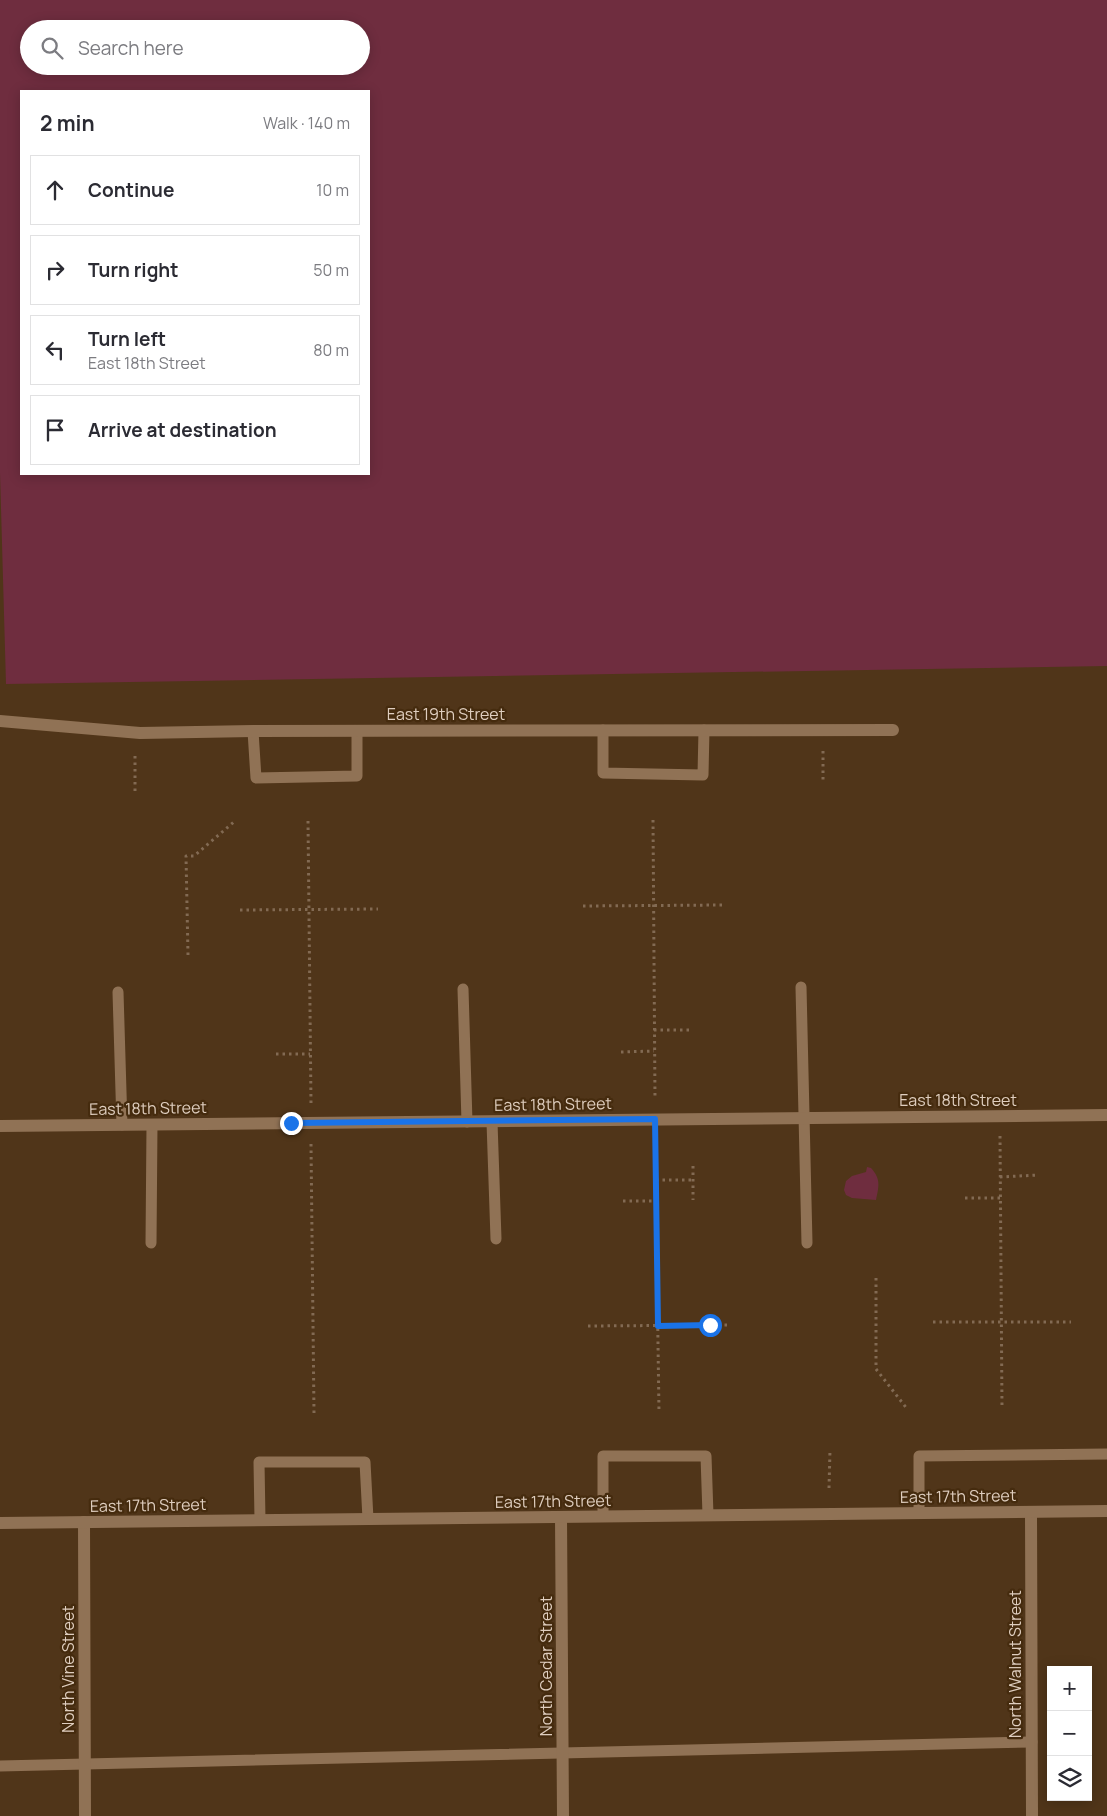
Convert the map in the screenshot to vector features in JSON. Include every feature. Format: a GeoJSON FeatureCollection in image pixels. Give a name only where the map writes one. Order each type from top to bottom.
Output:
{"type":"FeatureCollection","features":[{"type":"Feature","properties":{"kind":"street","name":"East 19th Street"},"geometry":{"type":"LineString","coordinates":[[0,721],[140,732],[253,730],[892,730]]}},
{"type":"Feature","properties":{"kind":"street","name":"East 18th Street"},"geometry":{"type":"LineString","coordinates":[[0,1126],[1107,1115]]}},
{"type":"Feature","properties":{"kind":"street","name":"East 17th Street"},"geometry":{"type":"LineString","coordinates":[[0,1523],[1107,1510]]}},
{"type":"Feature","properties":{"kind":"street","name":"North Walnut Street"},"geometry":{"type":"LineString","coordinates":[[1031,1512],[1032,1816]]}},
{"type":"Feature","properties":{"kind":"street","name":"North Cedar Street"},"geometry":{"type":"LineString","coordinates":[[561,1517],[563,1816]]}},
{"type":"Feature","properties":{"kind":"street","name":"North Vine Street"},"geometry":{"type":"LineString","coordinates":[[84,1522],[85,1816]]}},
{"type":"Feature","properties":{"kind":"lane"},"geometry":{"type":"LineString","coordinates":[[253,730],[256,778],[357,776],[357,731]]}},
{"type":"Feature","properties":{"kind":"lane"},"geometry":{"type":"LineString","coordinates":[[603,730],[603,773],[703,774],[704,730]]}},
{"type":"Feature","properties":{"kind":"lane"},"geometry":{"type":"LineString","coordinates":[[800,988],[808,1243]]}},
{"type":"Feature","properties":{"kind":"lane"},"geometry":{"type":"LineString","coordinates":[[463,989],[467,1122]]}},
{"type":"Feature","properties":{"kind":"lane"},"geometry":{"type":"LineString","coordinates":[[118,992],[122,1125]]}},
{"type":"Feature","properties":{"kind":"lane"},"geometry":{"type":"LineString","coordinates":[[492,1122],[496,1240]]}},
{"type":"Feature","properties":{"kind":"lane"},"geometry":{"type":"LineString","coordinates":[[151,1243],[152,1125]]}},
{"type":"Feature","properties":{"kind":"lane"},"geometry":{"type":"LineString","coordinates":[[919,1513],[919,1456],[1107,1454]]}},
{"type":"Feature","properties":{"kind":"lane"},"geometry":{"type":"LineString","coordinates":[[603,1516],[603,1456],[706,1456],[708,1515]]}},
{"type":"Feature","properties":{"kind":"lane"},"geometry":{"type":"LineString","coordinates":[[260,1520],[259,1462],[366,1462],[368,1519]]}},
{"type":"Feature","properties":{"kind":"lane"},"geometry":{"type":"LineString","coordinates":[[0,1766],[1032,1742]]}},
{"type":"Feature","properties":{"kind":"path"},"geometry":{"type":"LineString","coordinates":[[823,742],[823,783]]}},
{"type":"Feature","properties":{"kind":"path"},"geometry":{"type":"LineString","coordinates":[[135,749],[135,792]]}},
{"type":"Feature","properties":{"kind":"path"},"geometry":{"type":"LineString","coordinates":[[653,820],[659,1412]]}},
{"type":"Feature","properties":{"kind":"path"},"geometry":{"type":"LineString","coordinates":[[188,955],[186,856],[194,856],[234,821]]}},
{"type":"Feature","properties":{"kind":"path"},"geometry":{"type":"LineString","coordinates":[[308,821],[314,1414]]}},
{"type":"Feature","properties":{"kind":"path"},"geometry":{"type":"LineString","coordinates":[[583,906],[724,905]]}},
{"type":"Feature","properties":{"kind":"path"},"geometry":{"type":"LineString","coordinates":[[240,910],[378,909]]}},
{"type":"Feature","properties":{"kind":"path"},"geometry":{"type":"LineString","coordinates":[[654,1030],[691,1030]]}},
{"type":"Feature","properties":{"kind":"path"},"geometry":{"type":"LineString","coordinates":[[621,1052],[654,1051]]}},
{"type":"Feature","properties":{"kind":"path"},"geometry":{"type":"LineString","coordinates":[[276,1054],[310,1054]]}},
{"type":"Feature","properties":{"kind":"path"},"geometry":{"type":"LineString","coordinates":[[999,1116],[1002,1408]]}},
{"type":"Feature","properties":{"kind":"path"},"geometry":{"type":"LineString","coordinates":[[693,1166],[693,1200]]}},
{"type":"Feature","properties":{"kind":"path"},"geometry":{"type":"LineString","coordinates":[[1000,1177],[1038,1175]]}},
{"type":"Feature","properties":{"kind":"path"},"geometry":{"type":"LineString","coordinates":[[656,1180],[693,1180]]}},
{"type":"Feature","properties":{"kind":"path"},"geometry":{"type":"LineString","coordinates":[[965,1198],[1000,1198]]}},
{"type":"Feature","properties":{"kind":"path"},"geometry":{"type":"LineString","coordinates":[[623,1201],[656,1201]]}},
{"type":"Feature","properties":{"kind":"path"},"geometry":{"type":"LineString","coordinates":[[876,1278],[876,1369],[908,1410]]}},
{"type":"Feature","properties":{"kind":"path"},"geometry":{"type":"LineString","coordinates":[[933,1322],[1071,1322]]}},
{"type":"Feature","properties":{"kind":"path"},"geometry":{"type":"LineString","coordinates":[[588,1326],[728,1325]]}},
{"type":"Feature","properties":{"kind":"path"},"geometry":{"type":"LineString","coordinates":[[829,1488],[830,1450]]}},
{"type":"Feature","properties":{"kind":"shaded area"},"geometry":{"type":"Polygon","coordinates":[[[0,0],[1107,0],[1107,666],[6,684],[0,473],[0,0]]]}},
{"type":"Feature","properties":{"kind":"shaded area"},"geometry":{"type":"Polygon","coordinates":[[[867,1167],[871,1168],[878,1179],[876,1200],[852,1198],[846,1195],[844,1190],[846,1181],[852,1176],[866,1172],[867,1167]]]}},
{"type":"Feature","properties":{"kind":"route"},"geometry":{"type":"LineString","coordinates":[[291,1123],[655,1119],[658,1326],[710,1325]]}}]}
